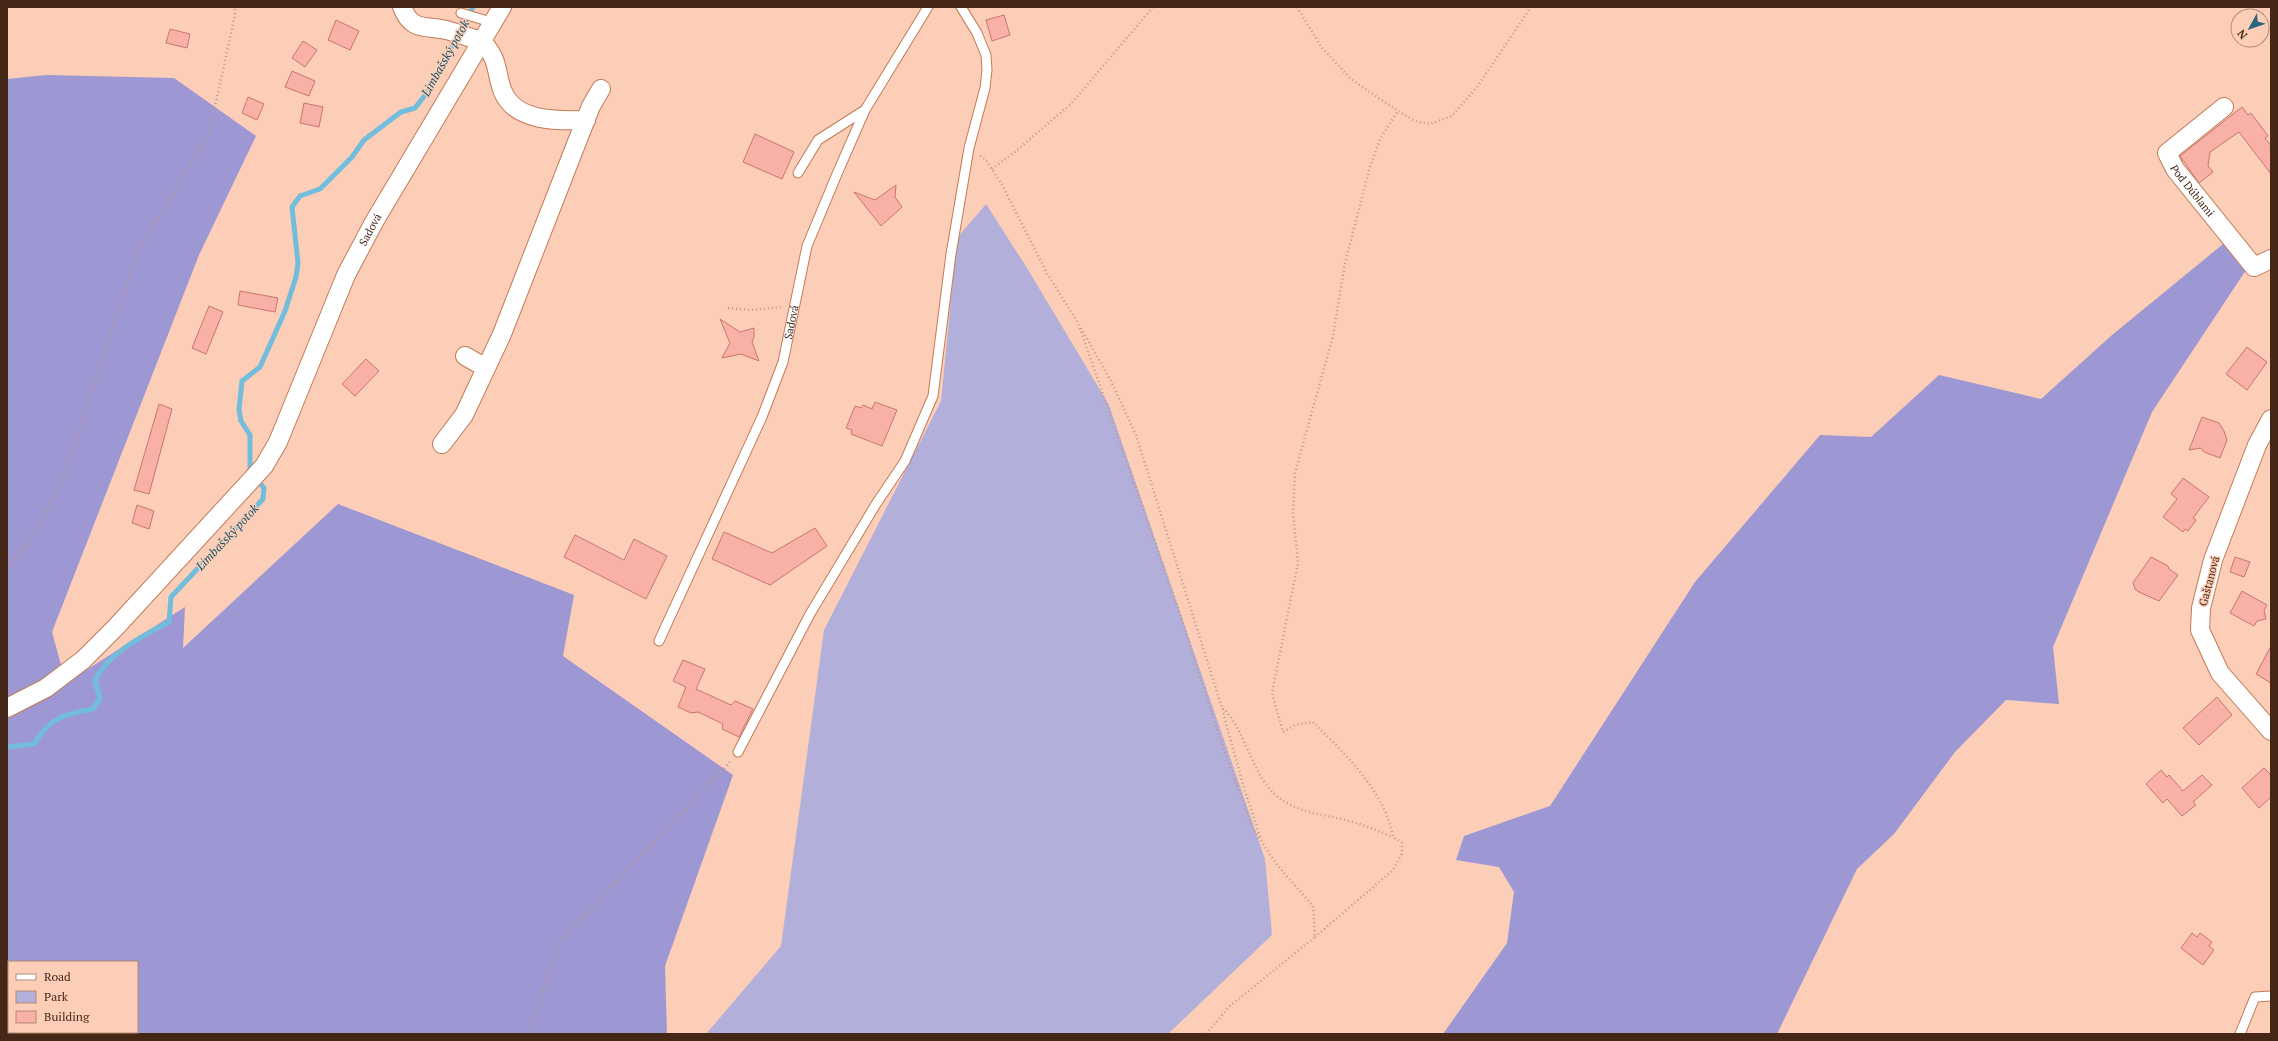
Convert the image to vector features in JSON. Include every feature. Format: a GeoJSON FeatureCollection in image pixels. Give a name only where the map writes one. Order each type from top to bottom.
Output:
{"type":"FeatureCollection","features":[{"type":"Feature","properties":{"kind":"street"},"geometry":{"type":"LineString","coordinates":[[402,7],[406,16],[414,24],[422,28],[458,34],[482,41],[495,60],[503,92],[513,106],[532,116],[550,120],[586,120]]}},
{"type":"Feature","properties":{"kind":"street","name":"Sadová"},"geometry":{"type":"LineString","coordinates":[[7,708],[46,688],[83,660],[250,484],[264,466],[278,442],[346,275],[374,222],[494,23],[502,7]]}},
{"type":"Feature","properties":{"kind":"street"},"geometry":{"type":"LineString","coordinates":[[442,444],[464,415],[502,334],[586,120],[601,89]]}},
{"type":"Feature","properties":{"kind":"street","name":"Pod Dúblami"},"geometry":{"type":"LineString","coordinates":[[2224,107],[2167,153],[2175,169],[2254,267],[2271,259]]}},
{"type":"Feature","properties":{"kind":"street"},"geometry":{"type":"LineString","coordinates":[[465,356],[486,368]]}},
{"type":"Feature","properties":{"kind":"street","name":"Gaštanová"},"geometry":{"type":"LineString","coordinates":[[2271,419],[2257,445],[2213,560],[2201,608],[2200,630],[2220,673],[2271,730]]}},
{"type":"Feature","properties":{"kind":"lane","name":"Sadová"},"geometry":{"type":"LineString","coordinates":[[659,641],[762,417],[782,362],[807,246],[865,110],[928,7]]}},
{"type":"Feature","properties":{"kind":"lane"},"geometry":{"type":"LineString","coordinates":[[738,752],[810,614],[876,504],[905,461],[933,396],[951,254],[969,148],[985,88],[987,70],[986,55],[977,33],[961,7]]}},
{"type":"Feature","properties":{"kind":"lane"},"geometry":{"type":"LineString","coordinates":[[467,15],[494,23]]}},
{"type":"Feature","properties":{"kind":"lane"},"geometry":{"type":"LineString","coordinates":[[798,173],[818,140],[865,110]]}},
{"type":"Feature","properties":{"kind":"lane"},"geometry":{"type":"LineString","coordinates":[[2240,1034],[2255,997],[2271,996]]}},
{"type":"Feature","properties":{"kind":"path"},"geometry":{"type":"LineString","coordinates":[[7,566],[24,548],[60,489],[138,251],[209,134],[235,15],[235,7]]}},
{"type":"Feature","properties":{"kind":"path"},"geometry":{"type":"LineString","coordinates":[[992,169],[1016,151],[1071,104],[1153,7]]}},
{"type":"Feature","properties":{"kind":"path"},"geometry":{"type":"LineString","coordinates":[[1297,7],[1322,48],[1352,80],[1398,112],[1415,121],[1430,124],[1452,116],[1477,87],[1531,7]]}},
{"type":"Feature","properties":{"kind":"path"},"geometry":{"type":"LineString","coordinates":[[1393,837],[1391,824],[1372,790],[1345,754],[1313,722],[1295,725],[1283,732],[1272,693],[1298,563],[1293,513],[1295,473],[1333,336],[1346,263],[1370,167],[1380,139],[1398,112]]}},
{"type":"Feature","properties":{"kind":"path"},"geometry":{"type":"LineString","coordinates":[[969,148],[986,160],[1001,183],[1048,275],[1078,322],[1111,381],[1136,435],[1222,708],[1243,785],[1263,844]]}},
{"type":"Feature","properties":{"kind":"path"},"geometry":{"type":"LineString","coordinates":[[728,308],[750,310],[777,308],[795,302]]}},
{"type":"Feature","properties":{"kind":"path"},"geometry":{"type":"LineString","coordinates":[[1078,322],[1178,608],[1222,744],[1252,827],[1277,865],[1313,906],[1315,937]]}},
{"type":"Feature","properties":{"kind":"path"},"geometry":{"type":"LineString","coordinates":[[1206,1034],[1230,1006],[1315,937],[1393,870],[1402,853],[1402,843],[1393,837],[1353,822],[1302,811],[1277,798],[1262,779],[1233,719],[1222,708]]}},
{"type":"Feature","properties":{"kind":"path"},"geometry":{"type":"LineString","coordinates":[[529,1034],[559,942],[738,752]]}},
{"type":"Feature","properties":{"kind":"green space"},"geometry":{"type":"Polygon","coordinates":[[[986,204],[1027,268],[1109,405],[1265,859],[1272,935],[1168,1034],[706,1034],[781,946],[824,630],[941,401],[957,238],[986,204]]]}},
{"type":"Feature","properties":{"kind":"shaded area"},"geometry":{"type":"Polygon","coordinates":[[[46,75],[174,78],[256,136],[199,255],[52,632],[66,683],[185,607],[183,648],[338,504],[574,595],[563,656],[733,775],[665,966],[667,1034],[7,1034],[7,79],[46,75]]]}},
{"type":"Feature","properties":{"kind":"shaded area"},"geometry":{"type":"Polygon","coordinates":[[[2228,240],[2248,267],[2152,412],[2053,647],[2059,704],[2006,700],[1955,752],[1894,834],[1857,869],[1777,1034],[1443,1034],[1507,943],[1514,892],[1499,867],[1456,860],[1464,836],[1550,806],[1695,582],[1820,435],[1871,437],[1939,375],[2041,399],[2112,335],[2228,240]]]}},
{"type":"Feature","properties":{"kind":"building"},"geometry":{"type":"Polygon","coordinates":[[[1004,15],[1010,35],[992,41],[986,20],[1004,15]]]}},
{"type":"Feature","properties":{"kind":"building"},"geometry":{"type":"Polygon","coordinates":[[[336,20],[359,31],[350,50],[328,40],[336,20]]]}},
{"type":"Feature","properties":{"kind":"building"},"geometry":{"type":"Polygon","coordinates":[[[170,29],[190,34],[187,48],[166,43],[170,29]]]}},
{"type":"Feature","properties":{"kind":"building"},"geometry":{"type":"Polygon","coordinates":[[[303,41],[317,50],[305,67],[292,58],[303,41]]]}},
{"type":"Feature","properties":{"kind":"building"},"geometry":{"type":"Polygon","coordinates":[[[292,71],[315,81],[309,96],[285,87],[292,71]]]}},
{"type":"Feature","properties":{"kind":"building"},"geometry":{"type":"Polygon","coordinates":[[[248,97],[264,104],[257,120],[242,113],[248,97]]]}},
{"type":"Feature","properties":{"kind":"building"},"geometry":{"type":"Polygon","coordinates":[[[304,103],[323,107],[319,127],[300,123],[304,103]]]}},
{"type":"Feature","properties":{"kind":"building"},"geometry":{"type":"Polygon","coordinates":[[[2242,107],[2248,115],[2251,113],[2268,136],[2265,138],[2271,146],[2271,174],[2239,132],[2210,152],[2208,166],[2213,172],[2199,183],[2180,156],[2242,107]]]}},
{"type":"Feature","properties":{"kind":"building"},"geometry":{"type":"Polygon","coordinates":[[[755,134],[794,152],[782,179],[743,162],[755,134]]]}},
{"type":"Feature","properties":{"kind":"building"},"geometry":{"type":"Polygon","coordinates":[[[896,185],[895,197],[902,207],[881,226],[854,192],[875,200],[896,185]]]}},
{"type":"Feature","properties":{"kind":"building"},"geometry":{"type":"Polygon","coordinates":[[[240,291],[278,298],[275,312],[238,305],[240,291]]]}},
{"type":"Feature","properties":{"kind":"building"},"geometry":{"type":"Polygon","coordinates":[[[209,306],[223,312],[206,354],[192,348],[209,306]]]}},
{"type":"Feature","properties":{"kind":"building"},"geometry":{"type":"Polygon","coordinates":[[[720,319],[740,332],[754,328],[754,337],[752,342],[759,361],[741,354],[722,358],[730,343],[720,319]]]}},
{"type":"Feature","properties":{"kind":"building"},"geometry":{"type":"Polygon","coordinates":[[[2247,347],[2267,362],[2247,390],[2226,374],[2247,347]]]}},
{"type":"Feature","properties":{"kind":"building"},"geometry":{"type":"Polygon","coordinates":[[[366,359],[379,371],[355,396],[342,384],[366,359]]]}},
{"type":"Feature","properties":{"kind":"building"},"geometry":{"type":"Polygon","coordinates":[[[875,402],[897,410],[882,446],[851,434],[852,430],[846,428],[855,406],[861,408],[863,405],[872,409],[875,402]]]}},
{"type":"Feature","properties":{"kind":"building"},"geometry":{"type":"Polygon","coordinates":[[[159,404],[172,409],[149,494],[134,490],[159,404]]]}},
{"type":"Feature","properties":{"kind":"building"},"geometry":{"type":"Polygon","coordinates":[[[2202,417],[2219,423],[2224,431],[2227,440],[2220,458],[2204,452],[2201,448],[2189,450],[2202,417]]]}},
{"type":"Feature","properties":{"kind":"building"},"geometry":{"type":"Polygon","coordinates":[[[2183,478],[2209,497],[2193,518],[2196,520],[2188,531],[2185,529],[2183,532],[2163,517],[2177,499],[2171,494],[2183,478]]]}},
{"type":"Feature","properties":{"kind":"building"},"geometry":{"type":"Polygon","coordinates":[[[137,505],[154,511],[149,529],[132,523],[137,505]]]}},
{"type":"Feature","properties":{"kind":"building"},"geometry":{"type":"Polygon","coordinates":[[[815,528],[827,546],[770,585],[712,559],[724,532],[772,553],[815,528]]]}},
{"type":"Feature","properties":{"kind":"building"},"geometry":{"type":"Polygon","coordinates":[[[575,535],[624,560],[634,539],[667,556],[646,599],[564,557],[575,535]]]}},
{"type":"Feature","properties":{"kind":"building"},"geometry":{"type":"Polygon","coordinates":[[[2151,557],[2168,566],[2169,569],[2178,575],[2159,601],[2139,592],[2135,589],[2133,583],[2151,557]]]}},
{"type":"Feature","properties":{"kind":"building"},"geometry":{"type":"Polygon","coordinates":[[[2235,557],[2250,562],[2244,577],[2230,572],[2235,557]]]}},
{"type":"Feature","properties":{"kind":"building"},"geometry":{"type":"Polygon","coordinates":[[[2242,591],[2267,605],[2264,610],[2266,619],[2257,621],[2254,626],[2230,613],[2242,591]]]}},
{"type":"Feature","properties":{"kind":"building"},"geometry":{"type":"Polygon","coordinates":[[[2271,646],[2271,683],[2256,674],[2271,646]]]}},
{"type":"Feature","properties":{"kind":"building"},"geometry":{"type":"Polygon","coordinates":[[[683,660],[705,669],[696,689],[731,705],[735,701],[753,709],[739,737],[722,729],[723,724],[698,712],[691,713],[678,707],[686,687],[673,681],[683,660]]]}},
{"type":"Feature","properties":{"kind":"building"},"geometry":{"type":"Polygon","coordinates":[[[2217,697],[2232,715],[2199,745],[2183,728],[2217,697]]]}},
{"type":"Feature","properties":{"kind":"building"},"geometry":{"type":"Polygon","coordinates":[[[2264,768],[2271,775],[2271,797],[2259,808],[2242,788],[2264,768]]]}},
{"type":"Feature","properties":{"kind":"building"},"geometry":{"type":"Polygon","coordinates":[[[2161,770],[2167,777],[2169,775],[2183,791],[2202,775],[2212,785],[2193,802],[2196,805],[2182,816],[2167,799],[2163,803],[2146,784],[2161,770]]]}},
{"type":"Feature","properties":{"kind":"building"},"geometry":{"type":"Polygon","coordinates":[[[2192,933],[2197,937],[2200,933],[2212,942],[2209,946],[2214,950],[2203,965],[2181,948],[2192,933]]]}},
{"type":"Feature","properties":{"kind":"waterway","name":"Limbašský potok"},"geometry":{"type":"LineString","coordinates":[[7,747],[34,744],[52,722],[66,715],[93,709],[100,699],[95,680],[109,661],[128,646],[169,622],[171,597],[263,499],[264,488],[250,471],[250,435],[241,421],[239,410],[242,381],[260,367],[285,311],[296,277],[298,263],[292,207],[300,196],[320,189],[352,157],[364,140],[401,112],[415,108],[426,94],[473,7]]}}]}
